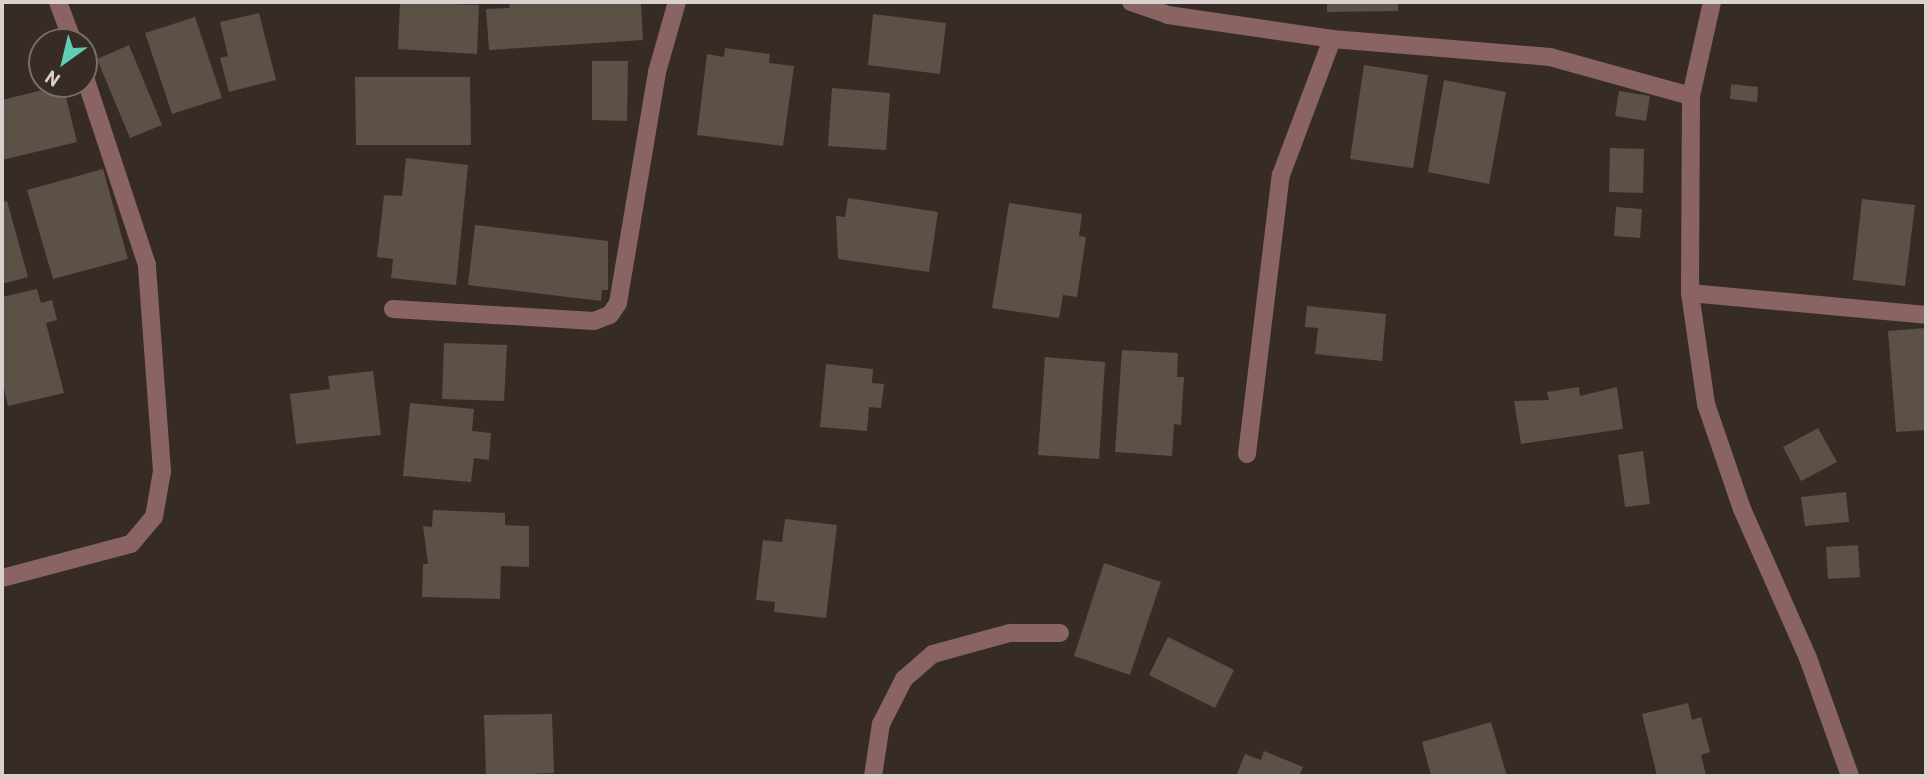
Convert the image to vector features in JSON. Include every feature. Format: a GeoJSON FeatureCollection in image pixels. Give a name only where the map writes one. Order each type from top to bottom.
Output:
{"type":"FeatureCollection","features":[{"type":"Feature","properties":{"kind":"street"},"geometry":{"type":"LineString","coordinates":[[58,2],[68,28]]}},
{"type":"Feature","properties":{"kind":"street"},"geometry":{"type":"LineString","coordinates":[[393,309],[594,321],[610,316],[618,303],[657,72],[677,2]]}},
{"type":"Feature","properties":{"kind":"street"},"geometry":{"type":"LineString","coordinates":[[1131,2],[1168,15],[1332,39],[1550,57],[1691,96]]}},
{"type":"Feature","properties":{"kind":"street"},"geometry":{"type":"LineString","coordinates":[[1713,2],[1691,96],[1689,293],[1706,404],[1742,509],[1808,658],[1850,776]]}},
{"type":"Feature","properties":{"kind":"street"},"geometry":{"type":"LineString","coordinates":[[1247,454],[1280,175],[1332,39]]}},
{"type":"Feature","properties":{"kind":"street"},"geometry":{"type":"LineString","coordinates":[[2,578],[131,544],[154,517],[162,471],[146,265],[92,98]]}},
{"type":"Feature","properties":{"kind":"street"},"geometry":{"type":"LineString","coordinates":[[1689,293],[1926,315]]}},
{"type":"Feature","properties":{"kind":"street"},"geometry":{"type":"LineString","coordinates":[[873,776],[881,724],[904,679],[933,654],[1010,633],[1060,634]]}},
{"type":"Feature","properties":{"kind":"building"},"geometry":{"type":"Polygon","coordinates":[[[400,2],[479,5],[477,54],[398,49],[400,2]]]}},
{"type":"Feature","properties":{"kind":"building"},"geometry":{"type":"Polygon","coordinates":[[[509,2],[641,2],[643,40],[489,50],[486,9],[510,8],[509,2]]]}},
{"type":"Feature","properties":{"kind":"building"},"geometry":{"type":"Polygon","coordinates":[[[1327,2],[1398,2],[1398,11],[1327,12],[1327,2]]]}},
{"type":"Feature","properties":{"kind":"building"},"geometry":{"type":"Polygon","coordinates":[[[259,13],[276,80],[229,92],[220,58],[228,56],[220,22],[259,13]]]}},
{"type":"Feature","properties":{"kind":"building"},"geometry":{"type":"Polygon","coordinates":[[[873,14],[946,23],[940,74],[868,65],[873,14]]]}},
{"type":"Feature","properties":{"kind":"building"},"geometry":{"type":"Polygon","coordinates":[[[195,17],[222,98],[172,114],[145,33],[195,17]]]}},
{"type":"Feature","properties":{"kind":"building"},"geometry":{"type":"Polygon","coordinates":[[[129,45],[162,125],[130,138],[98,59],[129,45]]]}},
{"type":"Feature","properties":{"kind":"building"},"geometry":{"type":"Polygon","coordinates":[[[725,48],[770,54],[769,63],[794,66],[783,146],[697,135],[707,54],[724,57],[725,48]]]}},
{"type":"Feature","properties":{"kind":"building"},"geometry":{"type":"Polygon","coordinates":[[[592,61],[628,61],[627,121],[592,120],[592,61]]]}},
{"type":"Feature","properties":{"kind":"building"},"geometry":{"type":"Polygon","coordinates":[[[1364,65],[1428,75],[1413,168],[1350,159],[1364,65]]]}},
{"type":"Feature","properties":{"kind":"building"},"geometry":{"type":"Polygon","coordinates":[[[355,77],[470,77],[471,145],[356,145],[355,77]]]}},
{"type":"Feature","properties":{"kind":"building"},"geometry":{"type":"Polygon","coordinates":[[[1444,80],[1506,92],[1489,184],[1428,172],[1444,80]]]}},
{"type":"Feature","properties":{"kind":"building"},"geometry":{"type":"Polygon","coordinates":[[[1731,84],[1758,87],[1757,102],[1730,99],[1731,84]]]}},
{"type":"Feature","properties":{"kind":"building"},"geometry":{"type":"Polygon","coordinates":[[[832,88],[890,93],[886,150],[828,146],[832,88]]]}},
{"type":"Feature","properties":{"kind":"building"},"geometry":{"type":"Polygon","coordinates":[[[1619,91],[1650,96],[1646,121],[1615,116],[1619,91]]]}},
{"type":"Feature","properties":{"kind":"building"},"geometry":{"type":"Polygon","coordinates":[[[28,94],[28,98],[66,98],[77,142],[2,160],[2,100],[28,94]]]}},
{"type":"Feature","properties":{"kind":"building"},"geometry":{"type":"Polygon","coordinates":[[[1610,148],[1644,149],[1643,193],[1609,192],[1610,148]]]}},
{"type":"Feature","properties":{"kind":"building"},"geometry":{"type":"Polygon","coordinates":[[[406,158],[468,165],[456,285],[391,278],[393,259],[377,257],[384,195],[402,196],[406,158]]]}},
{"type":"Feature","properties":{"kind":"building"},"geometry":{"type":"Polygon","coordinates":[[[103,169],[128,259],[53,279],[27,190],[103,169]]]}},
{"type":"Feature","properties":{"kind":"building"},"geometry":{"type":"Polygon","coordinates":[[[848,198],[938,212],[929,272],[838,259],[836,216],[845,217],[848,198]]]}},
{"type":"Feature","properties":{"kind":"building"},"geometry":{"type":"Polygon","coordinates":[[[1862,199],[1915,205],[1905,286],[1853,280],[1862,199]]]}},
{"type":"Feature","properties":{"kind":"building"},"geometry":{"type":"Polygon","coordinates":[[[7,201],[28,277],[2,284],[2,202],[7,201]]]}},
{"type":"Feature","properties":{"kind":"building"},"geometry":{"type":"Polygon","coordinates":[[[1009,203],[1082,214],[1079,236],[1086,237],[1077,297],[1063,295],[1059,318],[992,308],[1009,203]]]}},
{"type":"Feature","properties":{"kind":"building"},"geometry":{"type":"Polygon","coordinates":[[[1616,207],[1642,209],[1640,238],[1614,236],[1616,207]]]}},
{"type":"Feature","properties":{"kind":"building"},"geometry":{"type":"Polygon","coordinates":[[[475,225],[608,241],[608,290],[602,290],[601,301],[468,285],[475,225]]]}},
{"type":"Feature","properties":{"kind":"building"},"geometry":{"type":"Polygon","coordinates":[[[37,289],[41,303],[52,300],[57,320],[46,323],[64,393],[8,406],[2,380],[2,297],[37,289]]]}},
{"type":"Feature","properties":{"kind":"building"},"geometry":{"type":"Polygon","coordinates":[[[1307,306],[1386,314],[1382,361],[1315,354],[1318,328],[1305,327],[1307,306]]]}},
{"type":"Feature","properties":{"kind":"building"},"geometry":{"type":"Polygon","coordinates":[[[1926,328],[1926,430],[1896,432],[1888,331],[1926,328]]]}},
{"type":"Feature","properties":{"kind":"building"},"geometry":{"type":"Polygon","coordinates":[[[444,343],[507,345],[504,401],[442,399],[444,343]]]}},
{"type":"Feature","properties":{"kind":"building"},"geometry":{"type":"Polygon","coordinates":[[[1122,350],[1178,353],[1177,377],[1184,377],[1181,425],[1174,424],[1172,456],[1115,452],[1122,350]]]}},
{"type":"Feature","properties":{"kind":"building"},"geometry":{"type":"Polygon","coordinates":[[[1045,357],[1105,362],[1099,459],[1038,455],[1045,357]]]}},
{"type":"Feature","properties":{"kind":"building"},"geometry":{"type":"Polygon","coordinates":[[[826,364],[873,369],[872,383],[884,384],[881,408],[869,407],[867,431],[820,427],[826,364]]]}},
{"type":"Feature","properties":{"kind":"building"},"geometry":{"type":"Polygon","coordinates":[[[373,371],[381,435],[296,444],[290,394],[330,389],[328,376],[373,371]]]}},
{"type":"Feature","properties":{"kind":"building"},"geometry":{"type":"Polygon","coordinates":[[[1579,387],[1580,396],[1617,387],[1623,429],[1521,444],[1514,401],[1549,400],[1547,392],[1579,387]]]}},
{"type":"Feature","properties":{"kind":"building"},"geometry":{"type":"Polygon","coordinates":[[[410,403],[474,409],[472,431],[491,433],[489,460],[474,458],[471,482],[403,476],[410,403]]]}},
{"type":"Feature","properties":{"kind":"building"},"geometry":{"type":"Polygon","coordinates":[[[1818,428],[1837,462],[1801,481],[1783,447],[1818,428]]]}},
{"type":"Feature","properties":{"kind":"building"},"geometry":{"type":"Polygon","coordinates":[[[1643,451],[1650,504],[1625,507],[1618,455],[1643,451]]]}},
{"type":"Feature","properties":{"kind":"building"},"geometry":{"type":"Polygon","coordinates":[[[1846,492],[1849,522],[1805,526],[1801,497],[1846,492]]]}},
{"type":"Feature","properties":{"kind":"building"},"geometry":{"type":"Polygon","coordinates":[[[433,510],[505,513],[505,525],[529,526],[529,567],[501,566],[500,599],[422,597],[423,564],[428,564],[423,526],[432,527],[433,510]]]}},
{"type":"Feature","properties":{"kind":"building"},"geometry":{"type":"Polygon","coordinates":[[[785,519],[837,525],[826,618],[774,612],[775,602],[756,600],[763,540],[782,542],[785,519]]]}},
{"type":"Feature","properties":{"kind":"building"},"geometry":{"type":"Polygon","coordinates":[[[1858,545],[1860,577],[1828,579],[1826,547],[1858,545]]]}},
{"type":"Feature","properties":{"kind":"building"},"geometry":{"type":"Polygon","coordinates":[[[1104,563],[1161,582],[1130,675],[1074,656],[1104,563]]]}},
{"type":"Feature","properties":{"kind":"building"},"geometry":{"type":"Polygon","coordinates":[[[1168,637],[1234,670],[1215,708],[1149,675],[1168,637]]]}},
{"type":"Feature","properties":{"kind":"building"},"geometry":{"type":"Polygon","coordinates":[[[1688,703],[1692,720],[1701,717],[1710,752],[1701,755],[1706,775],[1657,776],[1642,714],[1688,703]]]}},
{"type":"Feature","properties":{"kind":"building"},"geometry":{"type":"Polygon","coordinates":[[[552,714],[554,773],[486,776],[484,715],[552,714]]]}},
{"type":"Feature","properties":{"kind":"building"},"geometry":{"type":"Polygon","coordinates":[[[1491,722],[1507,776],[1431,776],[1422,742],[1491,722]]]}},
{"type":"Feature","properties":{"kind":"building"},"geometry":{"type":"Polygon","coordinates":[[[1264,751],[1303,767],[1299,776],[1236,776],[1245,754],[1261,760],[1264,751]]]}}]}
